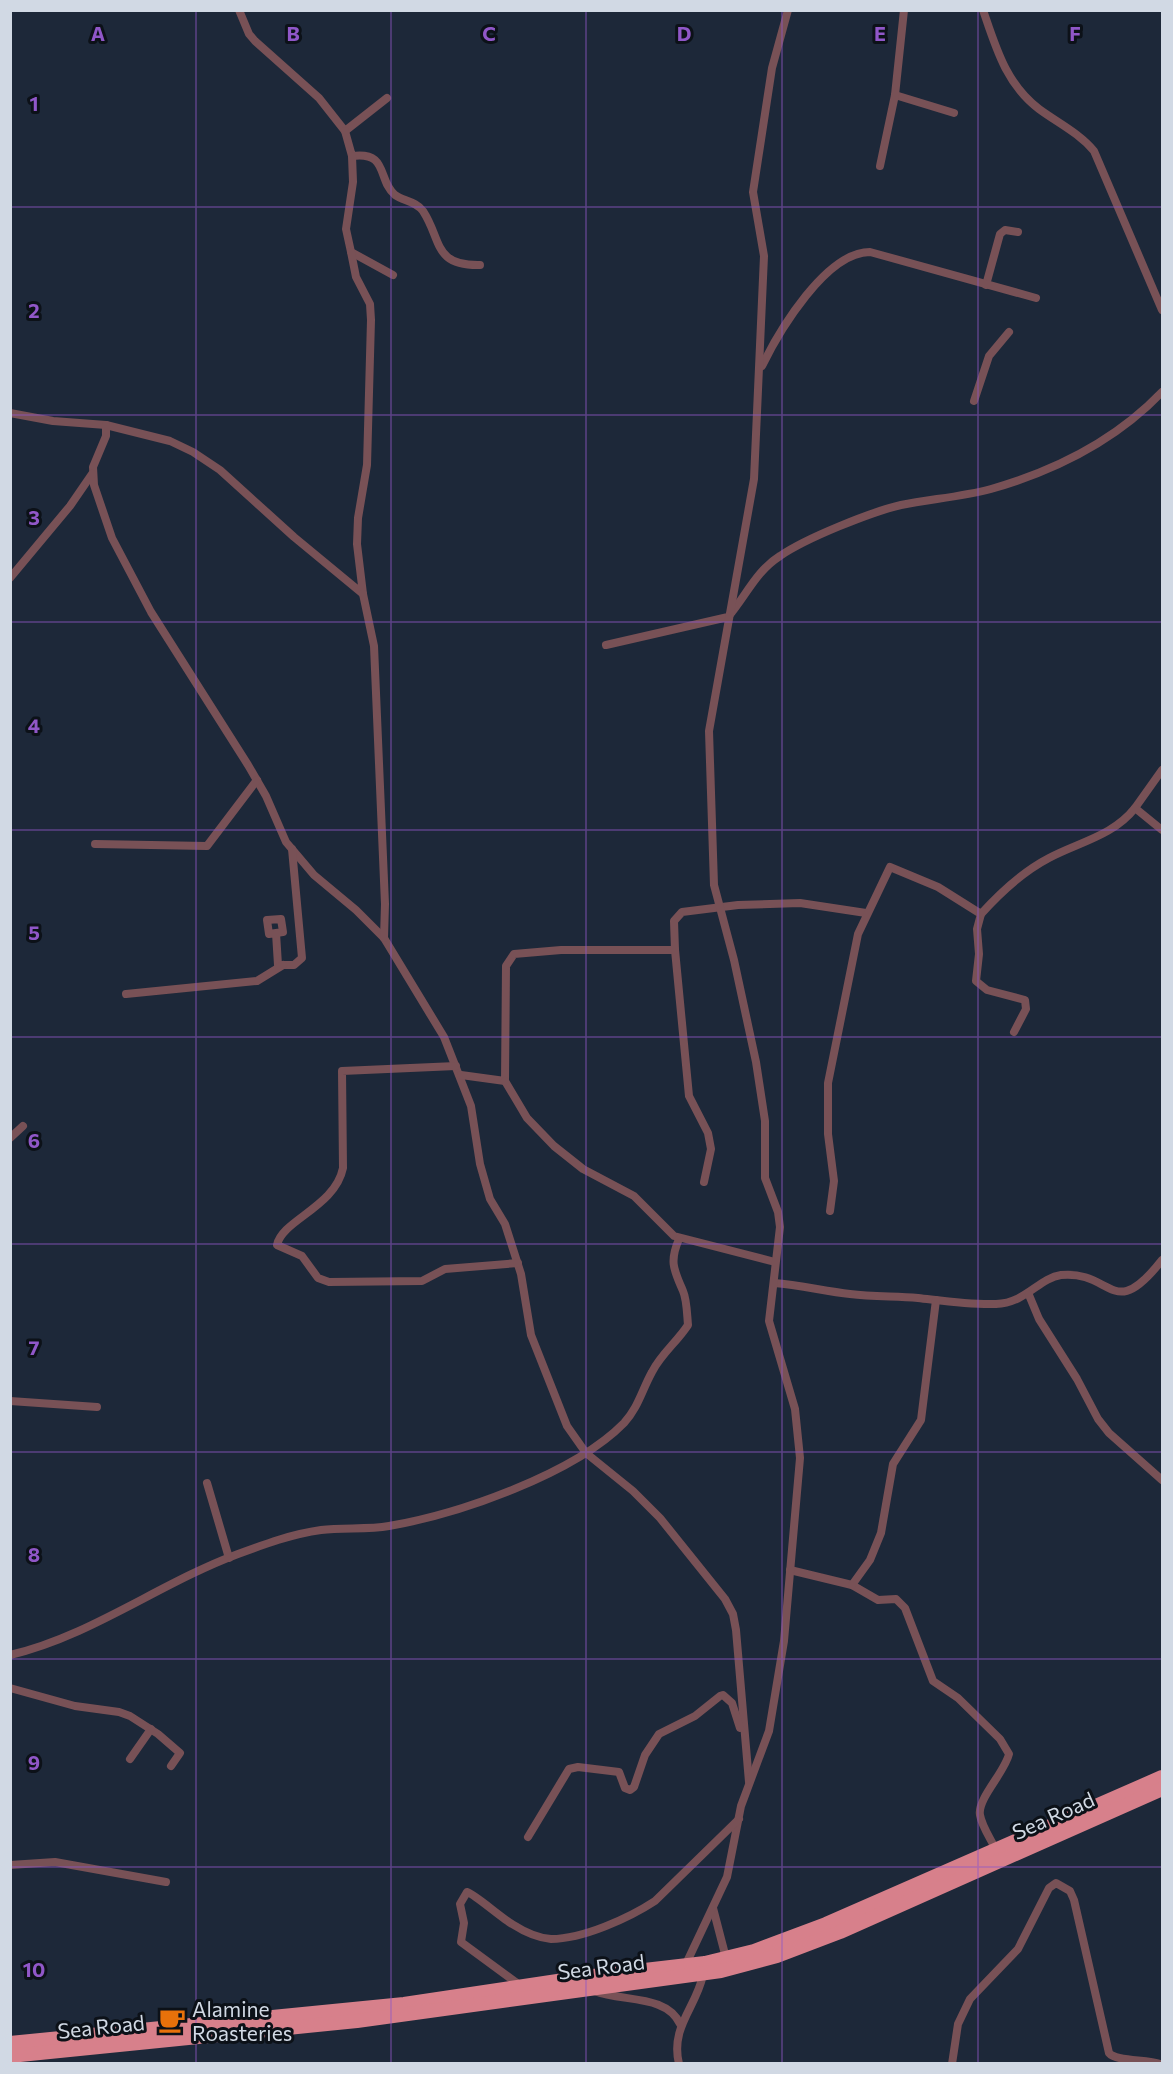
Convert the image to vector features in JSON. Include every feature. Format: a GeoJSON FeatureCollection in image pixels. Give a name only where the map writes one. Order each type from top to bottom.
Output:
{"type":"FeatureCollection","features":[{"type":"Feature","properties":{"kind":"highway","name":"Sea Road"},"geometry":{"type":"LineString","coordinates":[[435,2006],[521,1986],[685,1966],[726,1958],[826,1924],[1162,1777]]}},
{"type":"Feature","properties":{"kind":"highway","name":"Sea Road"},"geometry":{"type":"LineString","coordinates":[[10,2056],[703,1975],[750,1964],[807,1945],[1162,1789]]}},
{"type":"Feature","properties":{"kind":"highway","name":"Sea Road"},"geometry":{"type":"LineString","coordinates":[[10,2043],[337,2017]]}},
{"type":"Feature","properties":{"kind":"street"},"geometry":{"type":"LineString","coordinates":[[239,10],[255,41],[320,98],[345,131],[352,156],[353,182],[346,229],[356,277],[370,304],[371,320],[367,465],[358,518],[357,544],[363,594],[374,646],[385,904],[384,938]]}},
{"type":"Feature","properties":{"kind":"street"},"geometry":{"type":"LineString","coordinates":[[685,1966],[728,1877],[748,1782],[764,1748],[774,1708],[798,1493],[799,1437],[791,1393],[769,1321],[780,1227],[778,1212],[765,1178],[762,1095],[734,960],[718,907],[714,885],[709,731],[728,617],[748,525],[754,479],[764,256],[753,192],[772,68],[788,10]]}},
{"type":"Feature","properties":{"kind":"street"},"geometry":{"type":"LineString","coordinates":[[880,166],[895,95],[904,10]]}},
{"type":"Feature","properties":{"kind":"street"},"geometry":{"type":"LineString","coordinates":[[982,10],[1012,84],[1039,109],[1079,136],[1094,151],[1162,310]]}},
{"type":"Feature","properties":{"kind":"street"},"geometry":{"type":"LineString","coordinates":[[895,95],[954,113]]}},
{"type":"Feature","properties":{"kind":"street"},"geometry":{"type":"LineString","coordinates":[[345,131],[387,98]]}},
{"type":"Feature","properties":{"kind":"street"},"geometry":{"type":"LineString","coordinates":[[352,156],[369,157],[378,163],[392,192],[422,210],[438,246],[446,257],[465,265],[480,265]]}},
{"type":"Feature","properties":{"kind":"street"},"geometry":{"type":"LineString","coordinates":[[986,285],[1000,234],[1005,230],[1018,232]]}},
{"type":"Feature","properties":{"kind":"street"},"geometry":{"type":"LineString","coordinates":[[351,252],[393,275]]}},
{"type":"Feature","properties":{"kind":"street"},"geometry":{"type":"LineString","coordinates":[[759,372],[778,332],[798,304],[838,266],[859,254],[870,252],[1035,298]]}},
{"type":"Feature","properties":{"kind":"street"},"geometry":{"type":"LineString","coordinates":[[974,401],[989,356],[1009,332]]}},
{"type":"Feature","properties":{"kind":"street"},"geometry":{"type":"LineString","coordinates":[[606,645],[728,617],[763,568],[781,555],[874,513],[903,505],[980,491],[1054,468],[1094,445],[1162,392]]}},
{"type":"Feature","properties":{"kind":"street"},"geometry":{"type":"LineString","coordinates":[[10,413],[52,421],[106,425],[170,441],[220,470],[294,537],[363,594]]}},
{"type":"Feature","properties":{"kind":"street"},"geometry":{"type":"LineString","coordinates":[[10,578],[70,506],[92,474],[95,458],[106,436],[106,425]]}},
{"type":"Feature","properties":{"kind":"street"},"geometry":{"type":"LineString","coordinates":[[92,474],[112,538],[136,585],[196,686],[257,780],[292,849],[314,875],[356,910],[384,938],[417,990],[456,1066],[471,1106],[480,1164],[490,1199],[505,1224],[518,1263],[531,1335],[567,1426],[586,1453],[653,1511],[731,1608],[736,1630],[748,1782]]}},
{"type":"Feature","properties":{"kind":"street"},"geometry":{"type":"LineString","coordinates":[[1014,1032],[1026,1009],[1025,1000],[987,990],[976,981],[979,954],[977,929],[981,914],[1012,885],[1046,860],[1109,832],[1135,808],[1162,770]]}},
{"type":"Feature","properties":{"kind":"street"},"geometry":{"type":"LineString","coordinates":[[95,844],[207,846],[257,780]]}},
{"type":"Feature","properties":{"kind":"street"},"geometry":{"type":"LineString","coordinates":[[1135,808],[1162,830]]}},
{"type":"Feature","properties":{"kind":"street"},"geometry":{"type":"LineString","coordinates":[[276,933],[278,965],[294,965],[302,958],[292,849]]}},
{"type":"Feature","properties":{"kind":"street"},"geometry":{"type":"LineString","coordinates":[[831,1211],[834,1181],[828,1134],[828,1083],[851,963],[866,913],[890,867],[938,887],[981,914]]}},
{"type":"Feature","properties":{"kind":"street"},"geometry":{"type":"LineString","coordinates":[[705,1182],[711,1149],[708,1133],[689,1096],[675,950],[674,921],[677,915],[691,910],[718,907],[800,903],[866,913]]}},
{"type":"Feature","properties":{"kind":"street"},"geometry":{"type":"LineString","coordinates":[[675,950],[561,950],[529,952],[511,956],[506,963],[505,1081],[527,1118],[554,1146],[583,1170],[634,1196],[665,1229],[679,1239],[775,1262]]}},
{"type":"Feature","properties":{"kind":"street"},"geometry":{"type":"LineString","coordinates":[[126,994],[256,981],[284,965]]}},
{"type":"Feature","properties":{"kind":"street"},"geometry":{"type":"LineString","coordinates":[[456,1066],[342,1071],[343,1168],[340,1180],[324,1201],[283,1234],[277,1245],[302,1256],[318,1278],[329,1282],[422,1281],[445,1269],[518,1263]]}},
{"type":"Feature","properties":{"kind":"street"},"geometry":{"type":"LineString","coordinates":[[460,1075],[505,1081]]}},
{"type":"Feature","properties":{"kind":"street"},"geometry":{"type":"LineString","coordinates":[[10,1138],[22,1126]]}},
{"type":"Feature","properties":{"kind":"street"},"geometry":{"type":"LineString","coordinates":[[10,1656],[49,1645],[170,1584],[229,1558],[293,1535],[322,1530],[387,1526],[425,1518],[515,1488],[586,1453],[615,1431],[631,1414],[652,1372],[688,1325],[683,1291],[674,1275],[675,1248],[679,1239]]}},
{"type":"Feature","properties":{"kind":"street"},"geometry":{"type":"LineString","coordinates":[[774,1283],[851,1294],[997,1304],[1029,1294],[1047,1280],[1058,1275],[1081,1276],[1112,1291],[1122,1293],[1132,1290],[1149,1277],[1162,1260]]}},
{"type":"Feature","properties":{"kind":"street"},"geometry":{"type":"LineString","coordinates":[[1029,1294],[1039,1319],[1077,1378],[1098,1419],[1109,1433],[1162,1480]]}},
{"type":"Feature","properties":{"kind":"street"},"geometry":{"type":"LineString","coordinates":[[852,1585],[870,1560],[881,1533],[893,1464],[921,1420],[936,1300]]}},
{"type":"Feature","properties":{"kind":"street"},"geometry":{"type":"LineString","coordinates":[[10,1401],[97,1407]]}},
{"type":"Feature","properties":{"kind":"street"},"geometry":{"type":"LineString","coordinates":[[207,1483],[229,1558]]}},
{"type":"Feature","properties":{"kind":"street"},"geometry":{"type":"LineString","coordinates":[[790,1570],[852,1585],[878,1600],[896,1599],[905,1608],[933,1682],[958,1698],[1006,1747],[1009,1754],[1007,1764],[980,1806],[979,1812],[996,1850]]}},
{"type":"Feature","properties":{"kind":"street"},"geometry":{"type":"LineString","coordinates":[[10,1688],[75,1706],[119,1712],[151,1729],[180,1753],[171,1766]]}},
{"type":"Feature","properties":{"kind":"street"},"geometry":{"type":"LineString","coordinates":[[528,1837],[569,1769],[578,1767],[619,1772],[625,1788],[630,1790],[645,1755],[659,1734],[695,1716],[720,1696],[723,1695],[732,1703],[744,1740]]}},
{"type":"Feature","properties":{"kind":"street"},"geometry":{"type":"LineString","coordinates":[[130,1759],[151,1729]]}},
{"type":"Feature","properties":{"kind":"street"},"geometry":{"type":"LineString","coordinates":[[521,1986],[461,1942],[464,1923],[460,1904],[467,1892],[494,1912],[531,1934],[551,1939],[589,1931],[640,1911],[655,1901],[739,1819]]}},
{"type":"Feature","properties":{"kind":"street"},"geometry":{"type":"LineString","coordinates":[[10,1865],[55,1862],[166,1882]]}},
{"type":"Feature","properties":{"kind":"street"},"geometry":{"type":"LineString","coordinates":[[952,2064],[958,2024],[970,1999],[1018,1949],[1049,1888],[1056,1883],[1070,1891],[1074,1900],[1109,2053],[1115,2058],[1148,2060],[1160,2064]]}},
{"type":"Feature","properties":{"kind":"street"},"geometry":{"type":"LineString","coordinates":[[713,1908],[726,1958]]}},
{"type":"Feature","properties":{"kind":"street"},"geometry":{"type":"LineString","coordinates":[[680,2064],[677,2055],[680,2024],[695,2001],[703,1975]]}},
{"type":"Feature","properties":{"kind":"street"},"geometry":{"type":"LineString","coordinates":[[589,1989],[661,2006],[676,2016],[680,2024]]}},
{"type":"Feature","properties":{"kind":"place","name":"Alamine Roasteries"},"geometry":{"type":"Point","coordinates":[172,2020]}}]}
